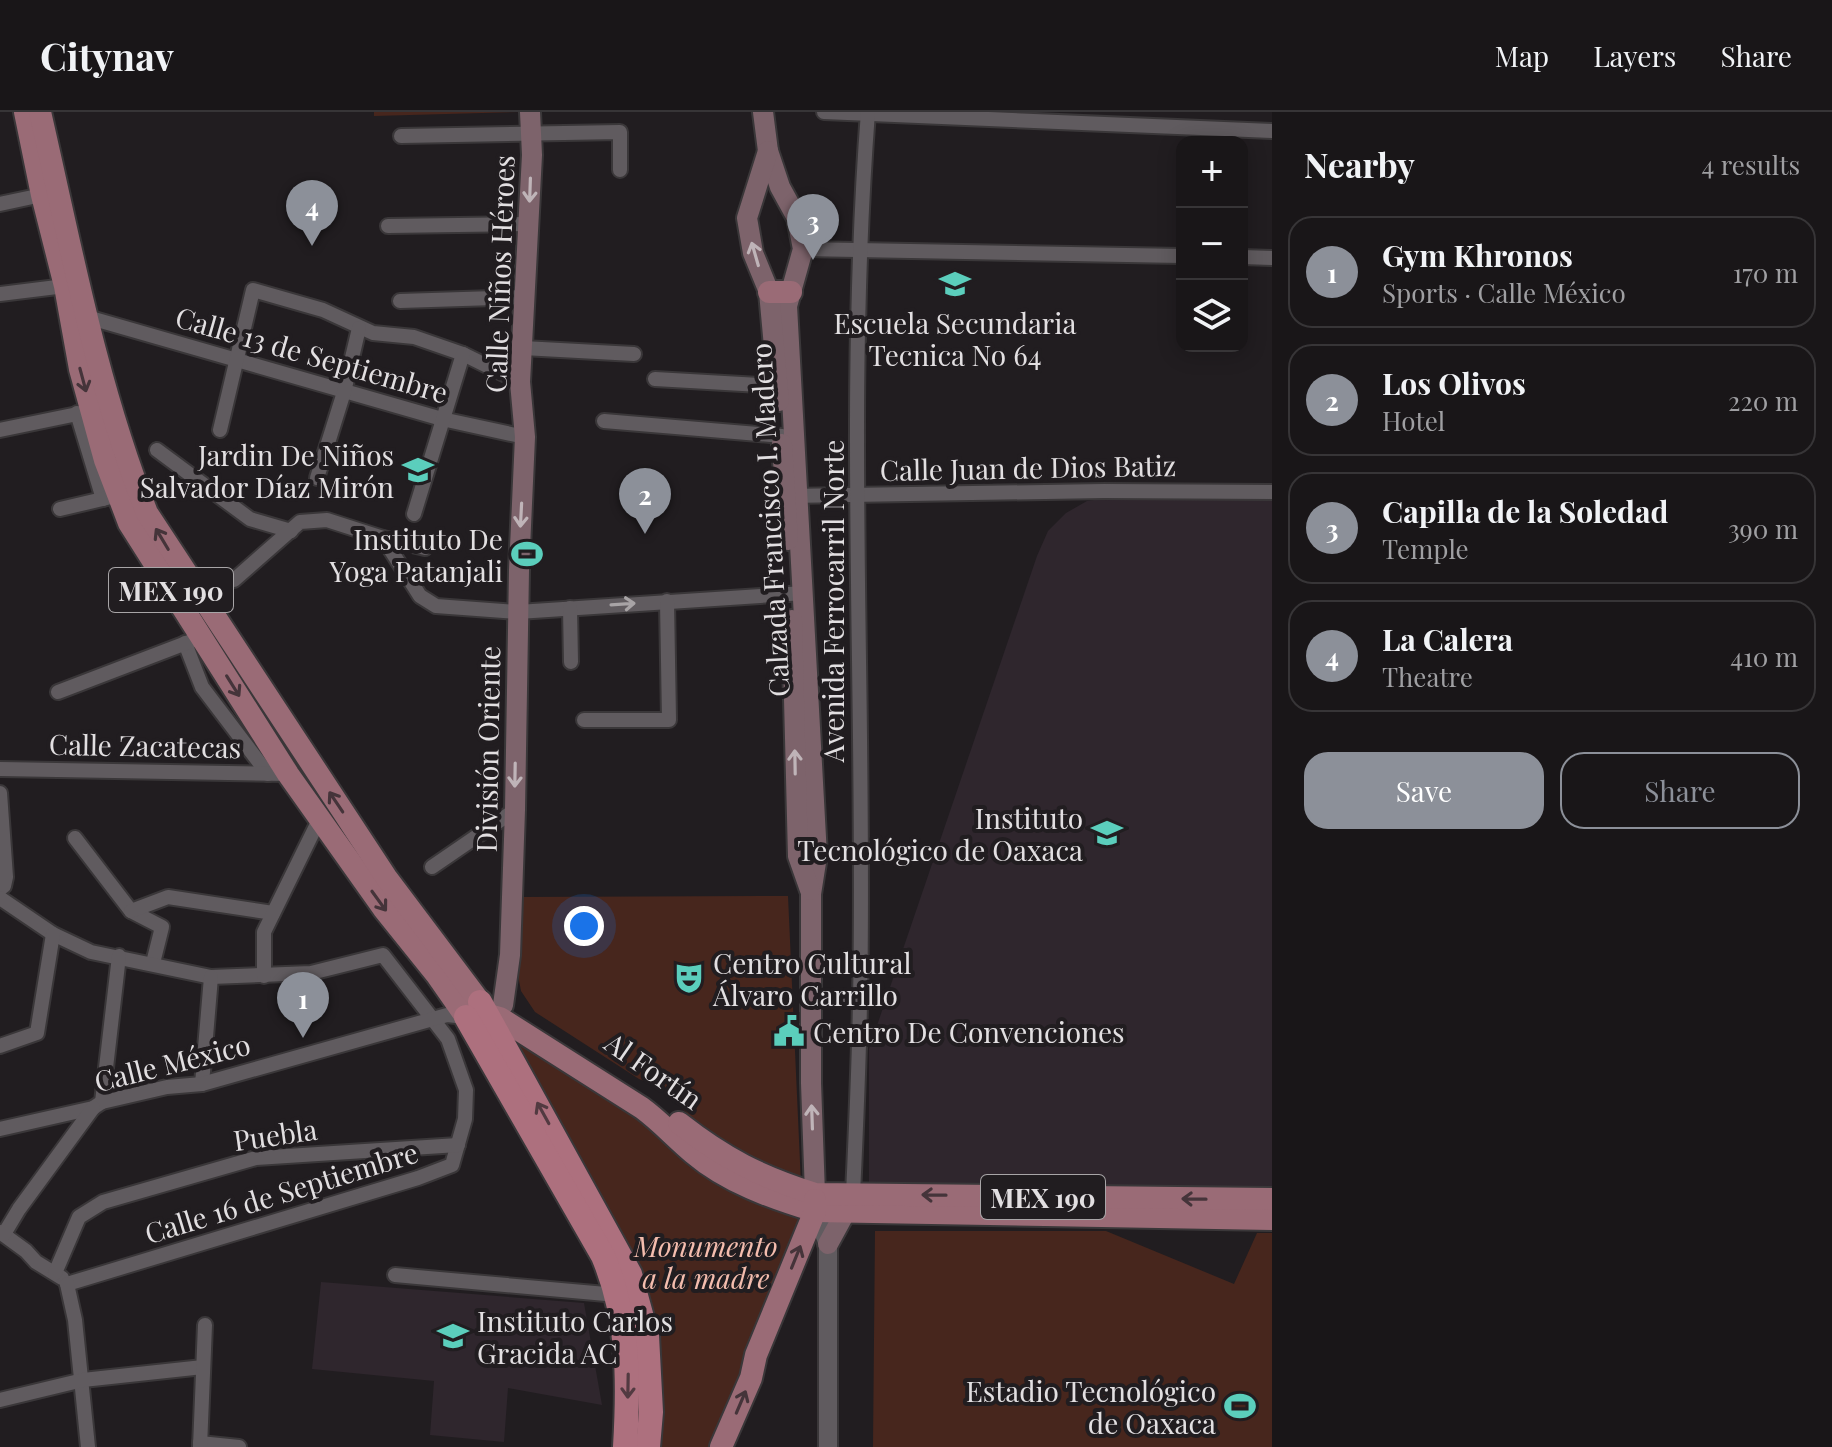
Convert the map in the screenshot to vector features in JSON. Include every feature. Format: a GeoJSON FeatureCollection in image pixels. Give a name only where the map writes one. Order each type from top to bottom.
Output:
{"type":"FeatureCollection","features":[{"type":"Feature","properties":{"kind":"highway","name":"MEX 190"},"geometry":{"type":"LineString","coordinates":[[475,1014],[492,1061],[603,1256],[617,1295],[627,1349],[629,1386],[625,1447]]}},
{"type":"Feature","properties":{"kind":"highway","name":"MEX 190"},"geometry":{"type":"LineString","coordinates":[[475,1014],[630,1274],[647,1336],[651,1412],[648,1447]]}},
{"type":"Feature","properties":{"kind":"main road","name":"MEX 190"},"geometry":{"type":"LineString","coordinates":[[25,112],[65,286],[80,369],[84,412],[105,460],[111,497],[129,523],[193,640],[278,774],[320,818],[383,908],[475,1014]]}},
{"type":"Feature","properties":{"kind":"main road","name":"MEX 190"},"geometry":{"type":"LineString","coordinates":[[40,112],[97,364],[123,452],[147,513],[475,1014]]}},
{"type":"Feature","properties":{"kind":"main road","name":"Calzada Francisco I. Madero"},"geometry":{"type":"LineString","coordinates":[[721,1447],[751,1378],[756,1355],[815,1203],[811,894],[798,856],[797,594],[787,306],[803,249],[797,218],[780,187],[768,151],[763,112]]}},
{"type":"Feature","properties":{"kind":"main road","name":"Calle Niños Héroes"},"geometry":{"type":"LineString","coordinates":[[525,437],[520,382],[529,224],[530,122]]}},
{"type":"Feature","properties":{"kind":"main road","name":"Calzada Francisco I. Madero"},"geometry":{"type":"LineString","coordinates":[[768,151],[747,218],[753,253],[769,292],[782,436],[792,496]]}},
{"type":"Feature","properties":{"kind":"main road"},"geometry":{"type":"LineString","coordinates":[[769,292],[791,292]]}},
{"type":"Feature","properties":{"kind":"main road","name":"División Oriente"},"geometry":{"type":"LineString","coordinates":[[475,1014],[510,955],[525,437]]}},
{"type":"Feature","properties":{"kind":"main road","name":"Al Fortín"},"geometry":{"type":"LineString","coordinates":[[475,1014],[642,1108],[724,1176],[781,1201],[815,1203]]}},
{"type":"Feature","properties":{"kind":"main road","name":"MEX 190"},"geometry":{"type":"LineString","coordinates":[[1052,1206],[1272,1199]]}},
{"type":"Feature","properties":{"kind":"main road","name":"MEX 190"},"geometry":{"type":"LineString","coordinates":[[815,1203],[1052,1206],[1272,1219]]}},
{"type":"Feature","properties":{"kind":"main road"},"geometry":{"type":"LineString","coordinates":[[828,1244],[849,1203]]}},
{"type":"Feature","properties":{"kind":"street"},"geometry":{"type":"LineString","coordinates":[[824,112],[1272,131]]}},
{"type":"Feature","properties":{"kind":"street","name":"Avenida Ferrocarril Norte"},"geometry":{"type":"LineString","coordinates":[[849,1203],[860,998],[859,249],[868,113]]}},
{"type":"Feature","properties":{"kind":"street"},"geometry":{"type":"LineString","coordinates":[[401,136],[530,122],[620,132],[620,170]]}},
{"type":"Feature","properties":{"kind":"street"},"geometry":{"type":"LineString","coordinates":[[0,204],[42,195]]}},
{"type":"Feature","properties":{"kind":"street"},"geometry":{"type":"LineString","coordinates":[[388,226],[529,224]]}},
{"type":"Feature","properties":{"kind":"street"},"geometry":{"type":"LineString","coordinates":[[803,249],[1176,256]]}},
{"type":"Feature","properties":{"kind":"street"},"geometry":{"type":"LineString","coordinates":[[1248,257],[1272,258]]}},
{"type":"Feature","properties":{"kind":"street"},"geometry":{"type":"LineString","coordinates":[[0,294],[65,286]]}},
{"type":"Feature","properties":{"kind":"street"},"geometry":{"type":"LineString","coordinates":[[220,430],[253,290],[323,310],[373,333],[414,337],[463,354],[520,382]]}},
{"type":"Feature","properties":{"kind":"street"},"geometry":{"type":"LineString","coordinates":[[400,301],[525,297]]}},
{"type":"Feature","properties":{"kind":"street","name":"Calle 13 de Septiembre"},"geometry":{"type":"LineString","coordinates":[[87,317],[442,419],[525,437]]}},
{"type":"Feature","properties":{"kind":"street"},"geometry":{"type":"LineString","coordinates":[[317,478],[344,392],[359,328]]}},
{"type":"Feature","properties":{"kind":"street"},"geometry":{"type":"LineString","coordinates":[[523,348],[634,354]]}},
{"type":"Feature","properties":{"kind":"street"},"geometry":{"type":"LineString","coordinates":[[414,514],[463,354]]}},
{"type":"Feature","properties":{"kind":"street"},"geometry":{"type":"LineString","coordinates":[[655,379],[778,386]]}},
{"type":"Feature","properties":{"kind":"street"},"geometry":{"type":"LineString","coordinates":[[0,430],[84,412]]}},
{"type":"Feature","properties":{"kind":"street"},"geometry":{"type":"LineString","coordinates":[[604,421],[782,436]]}},
{"type":"Feature","properties":{"kind":"street"},"geometry":{"type":"LineString","coordinates":[[157,450],[250,519],[291,531]]}},
{"type":"Feature","properties":{"kind":"street","name":"Calle Juan de Dios Batiz"},"geometry":{"type":"LineString","coordinates":[[792,496],[1272,492]]}},
{"type":"Feature","properties":{"kind":"street"},"geometry":{"type":"LineString","coordinates":[[60,509],[111,497]]}},
{"type":"Feature","properties":{"kind":"street"},"geometry":{"type":"LineString","coordinates":[[234,580],[300,522],[327,520],[425,548]]}},
{"type":"Feature","properties":{"kind":"street"},"geometry":{"type":"LineString","coordinates":[[383,538],[420,596],[436,606],[518,612],[797,594]]}},
{"type":"Feature","properties":{"kind":"street"},"geometry":{"type":"LineString","coordinates":[[667,601],[669,720]]}},
{"type":"Feature","properties":{"kind":"street"},"geometry":{"type":"LineString","coordinates":[[570,608],[571,662]]}},
{"type":"Feature","properties":{"kind":"street"},"geometry":{"type":"LineString","coordinates":[[58,692],[193,640]]}},
{"type":"Feature","properties":{"kind":"street"},"geometry":{"type":"LineString","coordinates":[[584,720],[685,720]]}},
{"type":"Feature","properties":{"kind":"street","name":"Calle Zacatecas"},"geometry":{"type":"LineString","coordinates":[[0,769],[278,774]]}},
{"type":"Feature","properties":{"kind":"street"},"geometry":{"type":"LineString","coordinates":[[0,793],[6,877],[0,889]]}},
{"type":"Feature","properties":{"kind":"street"},"geometry":{"type":"LineString","coordinates":[[432,867],[515,810]]}},
{"type":"Feature","properties":{"kind":"street"},"geometry":{"type":"LineString","coordinates":[[0,898],[53,934],[91,952],[211,977],[264,976],[264,932],[320,818]]}},
{"type":"Feature","properties":{"kind":"street"},"geometry":{"type":"LineString","coordinates":[[75,838],[131,911],[162,927],[153,963]]}},
{"type":"Feature","properties":{"kind":"street"},"geometry":{"type":"LineString","coordinates":[[131,911],[168,897],[273,913]]}},
{"type":"Feature","properties":{"kind":"street"},"geometry":{"type":"LineString","coordinates":[[0,1046],[37,1033],[53,934]]}},
{"type":"Feature","properties":{"kind":"street","name":"Calle 16 de Septiembre"},"geometry":{"type":"LineString","coordinates":[[67,1284],[452,1165],[465,1119],[466,1090],[448,1039],[475,1014],[383,955],[311,973],[264,976]]}},
{"type":"Feature","properties":{"kind":"street"},"geometry":{"type":"LineString","coordinates":[[88,1447],[83,1380],[67,1284],[2,1233],[98,1105],[119,956]]}},
{"type":"Feature","properties":{"kind":"street"},"geometry":{"type":"LineString","coordinates":[[202,1084],[211,977]]}},
{"type":"Feature","properties":{"kind":"street"},"geometry":{"type":"LineString","coordinates":[[811,1000],[860,998]]}},
{"type":"Feature","properties":{"kind":"street","name":"División Oriente"},"geometry":{"type":"LineString","coordinates":[[475,1014],[492,1061]]}},
{"type":"Feature","properties":{"kind":"street","name":"Calle México"},"geometry":{"type":"LineString","coordinates":[[0,1129],[167,1087],[202,1084],[475,1014]]}},
{"type":"Feature","properties":{"kind":"street","name":"Puebla"},"geometry":{"type":"LineString","coordinates":[[55,1273],[79,1217],[103,1202],[256,1158],[458,1145]]}},
{"type":"Feature","properties":{"kind":"street"},"geometry":{"type":"LineString","coordinates":[[815,1203],[828,1244],[828,1447]]}},
{"type":"Feature","properties":{"kind":"street"},"geometry":{"type":"LineString","coordinates":[[395,1275],[617,1295]]}},
{"type":"Feature","properties":{"kind":"street"},"geometry":{"type":"LineString","coordinates":[[205,1325],[200,1445],[239,1447]]}},
{"type":"Feature","properties":{"kind":"street"},"geometry":{"type":"LineString","coordinates":[[0,1400],[83,1380],[203,1367]]}},
{"type":"Feature","properties":{"kind":"shaded area","name":"Instituto Tecnológico de Oaxaca"},"geometry":{"type":"Polygon","coordinates":[[[1108,498],[1272,500],[1272,1188],[869,1188],[869,1049],[1037,556],[1048,531],[1066,513],[1087,501],[1108,498]]]}},
{"type":"Feature","properties":{"kind":"shaded area","name":"Instituto Carlos Gracida AC"},"geometry":{"type":"Polygon","coordinates":[[[321,1282],[584,1303],[602,1405],[508,1388],[504,1442],[430,1435],[434,1381],[312,1369],[321,1282]]]}},
{"type":"Feature","properties":{"kind":"green space"},"geometry":{"type":"Polygon","coordinates":[[[374,112],[520,112],[374,116],[374,112]]]}},
{"type":"Feature","properties":{"kind":"green space"},"geometry":{"type":"Polygon","coordinates":[[[788,896],[801,1184],[720,1146],[663,1089],[639,1079],[535,1012],[521,991],[516,965],[519,897],[788,896]]]}},
{"type":"Feature","properties":{"kind":"green space","name":"Monumento a la madre"},"geometry":{"type":"Polygon","coordinates":[[[507,1032],[640,1111],[750,1199],[800,1219],[749,1364],[712,1447],[649,1447],[653,1412],[507,1032]]]}},
{"type":"Feature","properties":{"kind":"green space"},"geometry":{"type":"Polygon","coordinates":[[[875,1231],[1106,1231],[1234,1284],[1257,1233],[1272,1233],[1272,1447],[873,1447],[875,1231]]]}},
{"type":"Feature","properties":{"kind":"place","name":"La Calera"},"geometry":{"type":"Point","coordinates":[312,246]}},
{"type":"Feature","properties":{"kind":"place","name":"Capilla de la Soledad"},"geometry":{"type":"Point","coordinates":[813,260]}},
{"type":"Feature","properties":{"kind":"place","name":"Escuela Secundaria Tecnica No 64"},"geometry":{"type":"Point","coordinates":[955,284]}},
{"type":"Feature","properties":{"kind":"place","name":"Jardin De Niños Salvador Díaz Mirón"},"geometry":{"type":"Point","coordinates":[418,470]}},
{"type":"Feature","properties":{"kind":"place","name":"Los Olivos"},"geometry":{"type":"Point","coordinates":[645,534]}},
{"type":"Feature","properties":{"kind":"place","name":"Instituto De Yoga Patanjali"},"geometry":{"type":"Point","coordinates":[527,554]}},
{"type":"Feature","properties":{"kind":"place","name":"Instituto Tecnológico de Oaxaca"},"geometry":{"type":"Point","coordinates":[1107,833]}},
{"type":"Feature","properties":{"kind":"place","name":"Centro Cultural Álvaro Carrillo"},"geometry":{"type":"Point","coordinates":[689,978]}},
{"type":"Feature","properties":{"kind":"place","name":"Centro De Convenciones"},"geometry":{"type":"Point","coordinates":[789,1031]}},
{"type":"Feature","properties":{"kind":"place","name":"Gym Khronos"},"geometry":{"type":"Point","coordinates":[303,1038]}},
{"type":"Feature","properties":{"kind":"place","name":"Instituto Carlos Gracida AC"},"geometry":{"type":"Point","coordinates":[453,1336]}},
{"type":"Feature","properties":{"kind":"place","name":"Estadio Tecnológico de Oaxaca"},"geometry":{"type":"Point","coordinates":[1240,1406]}}]}
